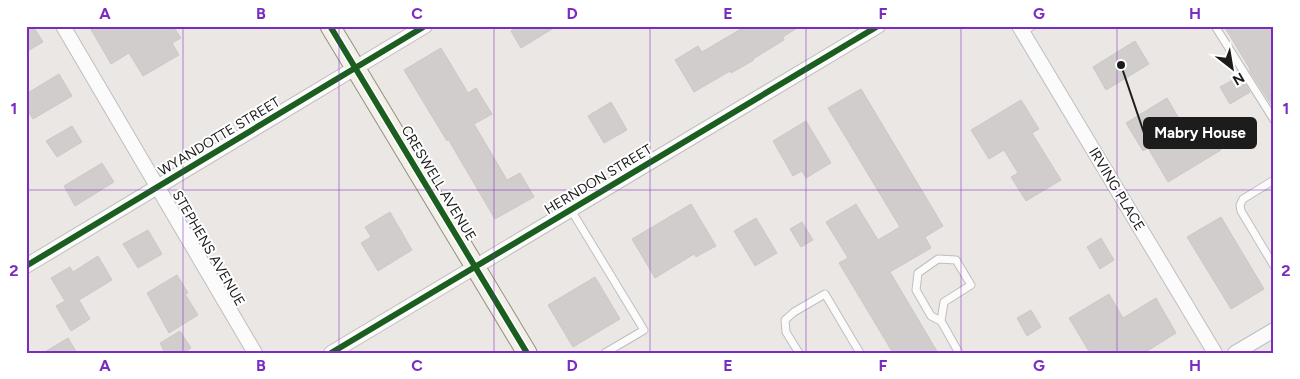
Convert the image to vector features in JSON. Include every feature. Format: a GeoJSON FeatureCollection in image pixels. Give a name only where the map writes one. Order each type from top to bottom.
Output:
{"type":"FeatureCollection","features":[{"type":"Feature","properties":{"kind":"street","name":"STEPHENS AVENUE"},"geometry":{"type":"LineString","coordinates":[[63,26],[255,353]]}},
{"type":"Feature","properties":{"kind":"street","name":"CRESWELL AVENUE"},"geometry":{"type":"LineString","coordinates":[[330,26],[527,353]]}},
{"type":"Feature","properties":{"kind":"street","name":"WYANDOTTE STREET"},"geometry":{"type":"LineString","coordinates":[[26,266],[425,26]]}},
{"type":"Feature","properties":{"kind":"street","name":"HERNDON STREET"},"geometry":{"type":"LineString","coordinates":[[331,353],[878,26]]}},
{"type":"Feature","properties":{"kind":"street","name":"IRVING PLACE"},"geometry":{"type":"LineString","coordinates":[[1025,28],[1215,353]]}},
{"type":"Feature","properties":{"kind":"street"},"geometry":{"type":"LineString","coordinates":[[1236,353],[1274,330]]}},
{"type":"Feature","properties":{"kind":"lane"},"geometry":{"type":"LineString","coordinates":[[1215,26],[1274,120]]}},
{"type":"Feature","properties":{"kind":"lane"},"geometry":{"type":"LineString","coordinates":[[1274,180],[1243,199],[1240,205],[1241,211],[1274,266]]}},
{"type":"Feature","properties":{"kind":"lane"},"geometry":{"type":"LineString","coordinates":[[571,210],[644,330],[605,353]]}},
{"type":"Feature","properties":{"kind":"lane"},"geometry":{"type":"LineString","coordinates":[[941,321],[944,302],[971,285],[956,260],[938,260],[918,273],[916,290],[930,316],[941,321],[959,353]]}},
{"type":"Feature","properties":{"kind":"lane"},"geometry":{"type":"LineString","coordinates":[[799,353],[786,332],[785,320],[794,312],[825,294],[860,353]]}},
{"type":"Feature","properties":{"kind":"building"},"geometry":{"type":"Polygon","coordinates":[[[26,26],[33,26],[43,42],[26,52],[26,26]]]}},
{"type":"Feature","properties":{"kind":"building"},"geometry":{"type":"Polygon","coordinates":[[[89,26],[173,26],[181,38],[172,43],[179,55],[143,76],[129,53],[111,64],[89,26]]]}},
{"type":"Feature","properties":{"kind":"building"},"geometry":{"type":"Polygon","coordinates":[[[519,26],[557,26],[521,48],[511,31],[519,26]]]}},
{"type":"Feature","properties":{"kind":"building"},"geometry":{"type":"Polygon","coordinates":[[[746,26],[800,26],[783,37],[784,40],[754,60],[731,73],[730,71],[694,92],[675,60],[698,46],[702,52],[746,26]]]}},
{"type":"Feature","properties":{"kind":"building"},"geometry":{"type":"Polygon","coordinates":[[[1224,26],[1274,26],[1274,109],[1249,70],[1224,26]]]}},
{"type":"Feature","properties":{"kind":"building"},"geometry":{"type":"Polygon","coordinates":[[[1135,41],[1149,64],[1106,90],[1093,67],[1135,41]]]}},
{"type":"Feature","properties":{"kind":"building"},"geometry":{"type":"Polygon","coordinates":[[[441,48],[468,93],[476,88],[492,114],[474,124],[507,180],[520,173],[534,197],[495,219],[448,139],[447,141],[404,70],[441,48]]]}},
{"type":"Feature","properties":{"kind":"building"},"geometry":{"type":"Polygon","coordinates":[[[59,74],[72,96],[33,119],[26,108],[26,94],[59,74]]]}},
{"type":"Feature","properties":{"kind":"building"},"geometry":{"type":"Polygon","coordinates":[[[1240,76],[1250,92],[1230,104],[1220,87],[1240,76]]]}},
{"type":"Feature","properties":{"kind":"building"},"geometry":{"type":"Polygon","coordinates":[[[861,89],[943,226],[925,237],[931,248],[890,272],[938,353],[893,353],[839,263],[848,258],[826,222],[856,204],[878,240],[900,227],[828,108],[861,89]]]}},
{"type":"Feature","properties":{"kind":"building"},"geometry":{"type":"Polygon","coordinates":[[[1167,98],[1188,134],[1206,124],[1221,150],[1168,182],[1148,148],[1143,151],[1126,123],[1167,98]]]}},
{"type":"Feature","properties":{"kind":"building"},"geometry":{"type":"Polygon","coordinates":[[[1021,100],[1039,129],[1032,133],[1061,180],[1026,201],[1011,177],[1018,173],[1004,150],[989,159],[971,130],[1021,100]]]}},
{"type":"Feature","properties":{"kind":"building"},"geometry":{"type":"Polygon","coordinates":[[[611,102],[627,130],[604,143],[588,116],[611,102]]]}},
{"type":"Feature","properties":{"kind":"building"},"geometry":{"type":"Polygon","coordinates":[[[806,121],[831,163],[806,178],[802,171],[793,176],[773,141],[806,121]]]}},
{"type":"Feature","properties":{"kind":"building"},"geometry":{"type":"Polygon","coordinates":[[[72,126],[82,142],[57,157],[46,141],[72,126]]]}},
{"type":"Feature","properties":{"kind":"building"},"geometry":{"type":"Polygon","coordinates":[[[102,163],[114,182],[75,206],[64,186],[102,163]]]}},
{"type":"Feature","properties":{"kind":"building"},"geometry":{"type":"Polygon","coordinates":[[[691,204],[716,246],[696,257],[694,254],[655,278],[632,239],[691,204]]]}},
{"type":"Feature","properties":{"kind":"building"},"geometry":{"type":"Polygon","coordinates":[[[390,212],[412,250],[378,271],[361,243],[371,237],[365,227],[390,212]]]}},
{"type":"Feature","properties":{"kind":"building"},"geometry":{"type":"Polygon","coordinates":[[[1221,217],[1264,289],[1231,309],[1187,237],[1221,217]]]}},
{"type":"Feature","properties":{"kind":"building"},"geometry":{"type":"Polygon","coordinates":[[[756,218],[777,253],[755,266],[734,231],[756,218]]]}},
{"type":"Feature","properties":{"kind":"building"},"geometry":{"type":"Polygon","coordinates":[[[802,222],[813,240],[801,247],[790,229],[802,222]]]}},
{"type":"Feature","properties":{"kind":"building"},"geometry":{"type":"Polygon","coordinates":[[[148,230],[162,254],[138,268],[123,244],[148,230]]]}},
{"type":"Feature","properties":{"kind":"building"},"geometry":{"type":"Polygon","coordinates":[[[1101,238],[1114,260],[1100,269],[1087,247],[1101,238]]]}},
{"type":"Feature","properties":{"kind":"building"},"geometry":{"type":"Polygon","coordinates":[[[98,256],[112,280],[79,300],[90,319],[71,331],[56,306],[65,301],[51,278],[70,267],[73,272],[98,256]]]}},
{"type":"Feature","properties":{"kind":"building"},"geometry":{"type":"Polygon","coordinates":[[[177,275],[188,293],[185,294],[198,315],[169,333],[147,293],[177,275]]]}},
{"type":"Feature","properties":{"kind":"building"},"geometry":{"type":"Polygon","coordinates":[[[595,277],[620,319],[573,347],[548,305],[595,277]]]}},
{"type":"Feature","properties":{"kind":"building"},"geometry":{"type":"Polygon","coordinates":[[[1109,294],[1123,318],[1156,298],[1176,333],[1144,353],[1090,353],[1069,318],[1109,294]]]}},
{"type":"Feature","properties":{"kind":"building"},"geometry":{"type":"Polygon","coordinates":[[[1031,310],[1041,327],[1027,336],[1017,318],[1031,310]]]}},
{"type":"Feature","properties":{"kind":"building"},"geometry":{"type":"Polygon","coordinates":[[[180,331],[191,348],[183,353],[165,353],[160,343],[180,331]]]}},
{"type":"Feature","properties":{"kind":"building"},"geometry":{"type":"Polygon","coordinates":[[[68,338],[77,353],[43,353],[68,338]]]}},
{"type":"Feature","properties":{"kind":"cycle path"},"geometry":{"type":"LineString","coordinates":[[330,26],[527,353]]}},
{"type":"Feature","properties":{"kind":"cycle path"},"geometry":{"type":"LineString","coordinates":[[26,266],[425,26]]}},
{"type":"Feature","properties":{"kind":"cycle path"},"geometry":{"type":"LineString","coordinates":[[331,353],[878,26]]}},
{"type":"Feature","properties":{"kind":"place","name":"Mabry House"},"geometry":{"type":"Point","coordinates":[1121,65]}}]}
